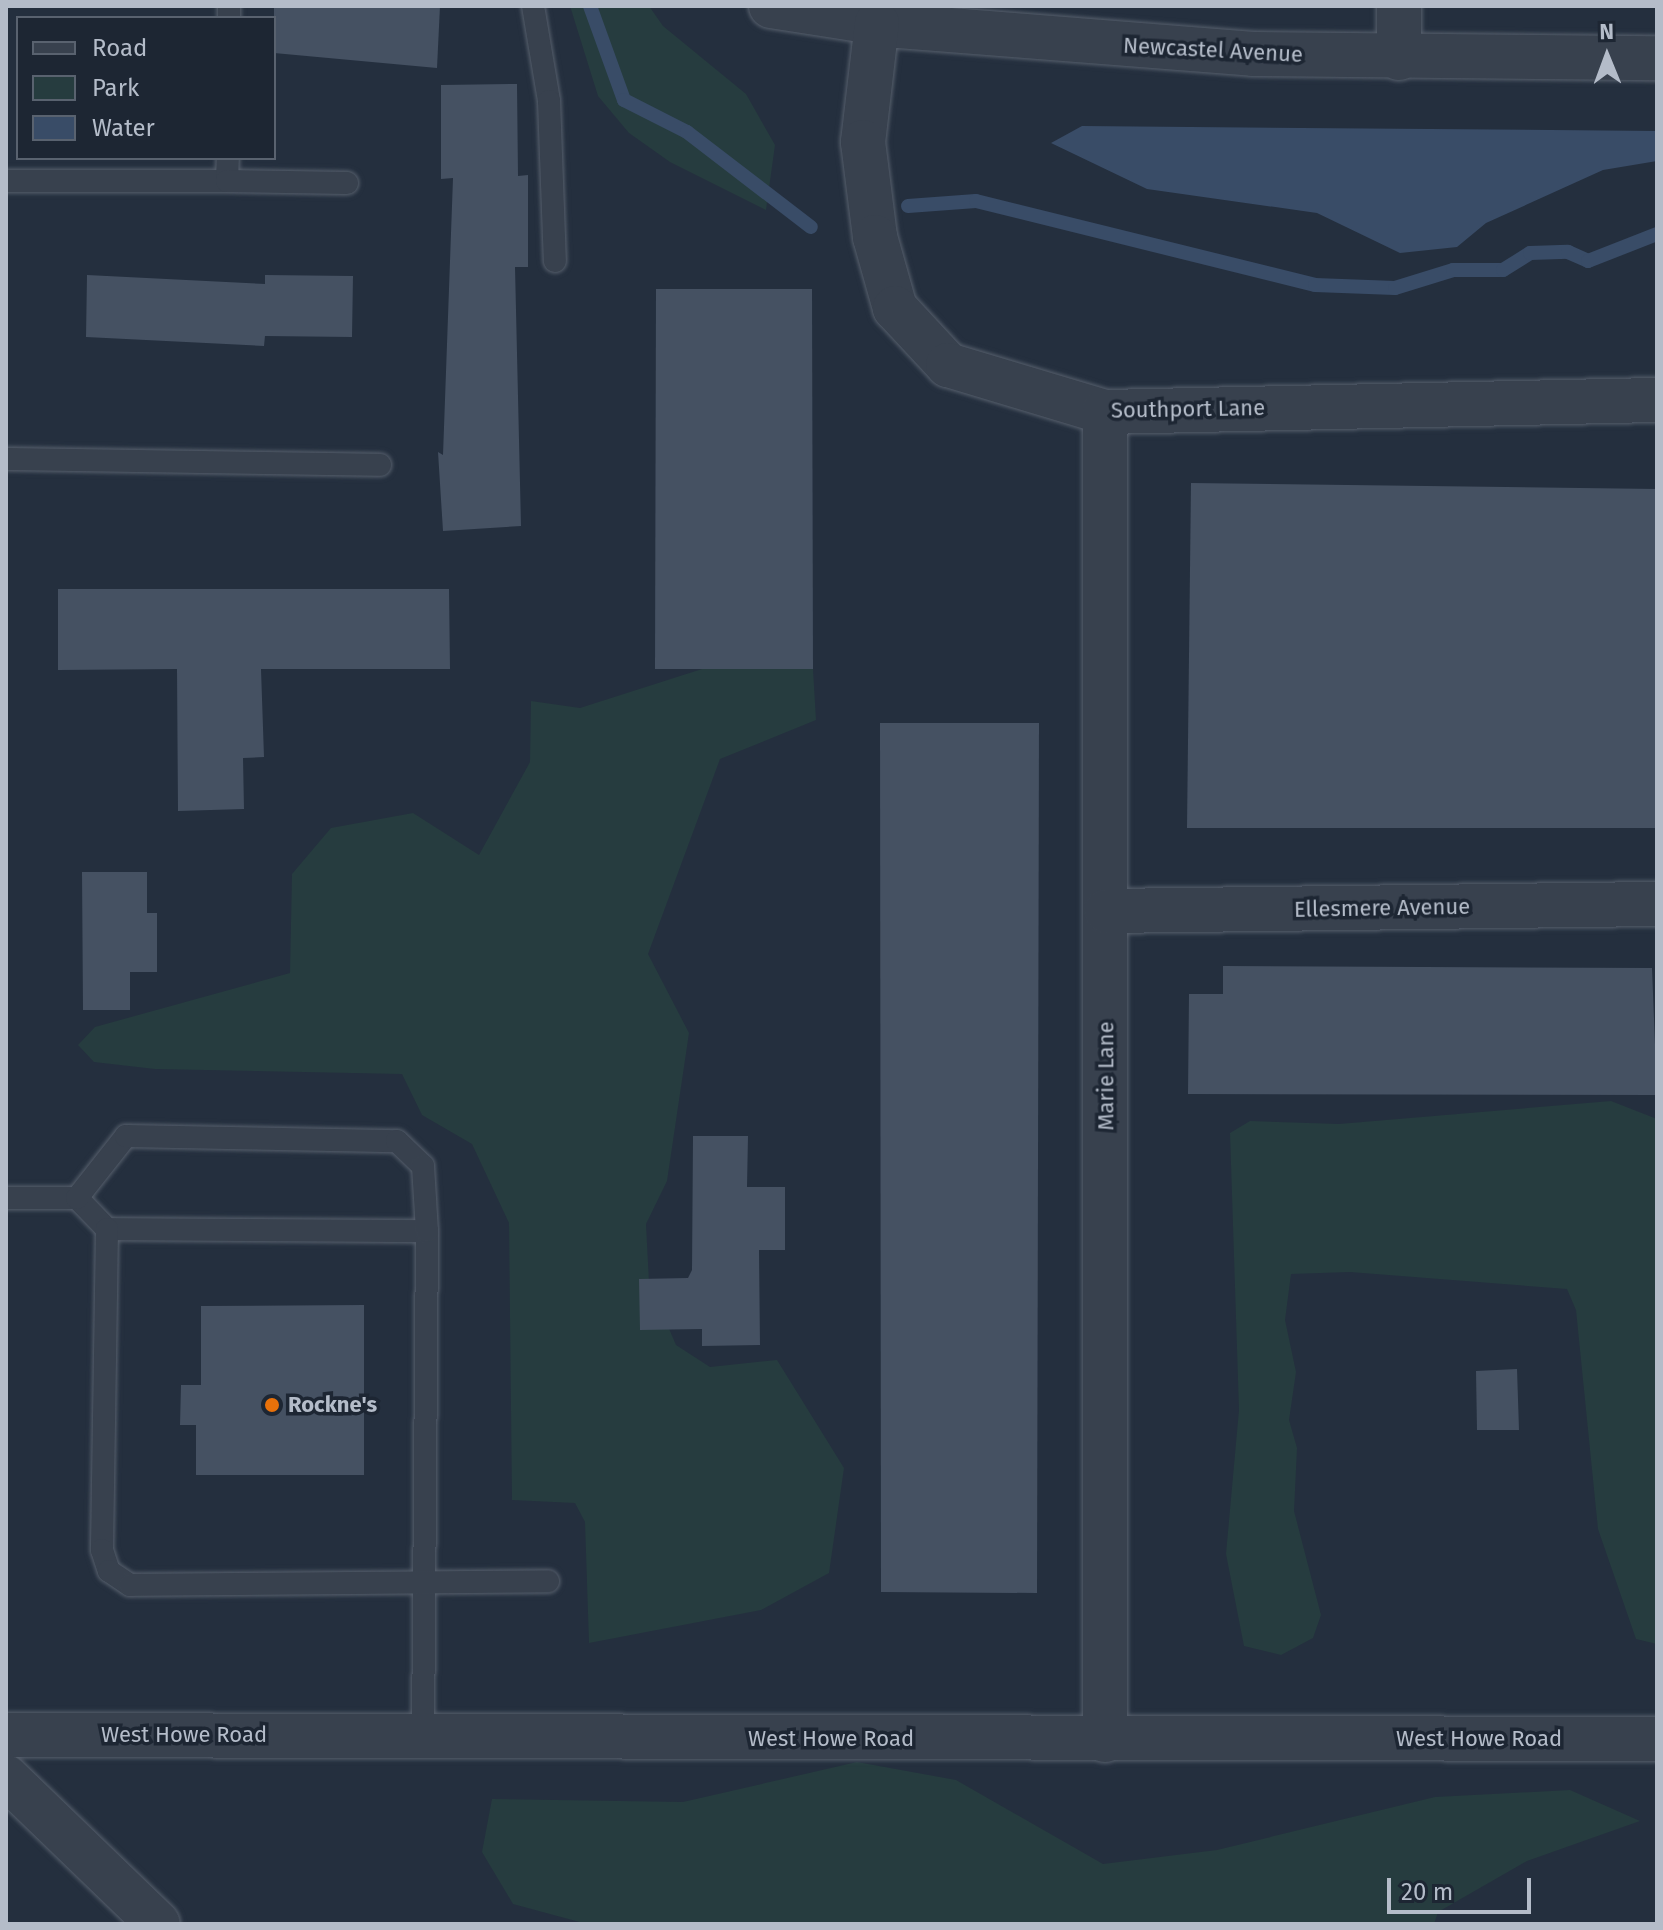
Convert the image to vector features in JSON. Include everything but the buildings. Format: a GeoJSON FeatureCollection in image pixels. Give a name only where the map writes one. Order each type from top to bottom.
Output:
{"type":"FeatureCollection","features":[{"type":"Feature","properties":{"kind":"street","name":"Newcastel Avenue"},"geometry":{"type":"LineString","coordinates":[[771,6],[877,23],[1253,54],[1399,58],[1657,58]]}},
{"type":"Feature","properties":{"kind":"street"},"geometry":{"type":"LineString","coordinates":[[1399,6],[1399,58]]}},
{"type":"Feature","properties":{"kind":"street","name":"Southport Lane"},"geometry":{"type":"LineString","coordinates":[[877,23],[863,142],[875,237],[895,308],[948,365],[1105,412],[1657,400]]}},
{"type":"Feature","properties":{"kind":"street","name":"Marie Lane"},"geometry":{"type":"LineString","coordinates":[[1105,412],[1105,1740]]}},
{"type":"Feature","properties":{"kind":"street","name":"Ellesmere Avenue"},"geometry":{"type":"LineString","coordinates":[[1106,911],[1657,904]]}},
{"type":"Feature","properties":{"kind":"street","name":"West Howe Road"},"geometry":{"type":"LineString","coordinates":[[6,1735],[1657,1739]]}},
{"type":"Feature","properties":{"kind":"street"},"geometry":{"type":"LineString","coordinates":[[6,1777],[158,1924]]}},
{"type":"Feature","properties":{"kind":"lane"},"geometry":{"type":"LineString","coordinates":[[533,6],[549,101],[555,261]]}},
{"type":"Feature","properties":{"kind":"lane"},"geometry":{"type":"LineString","coordinates":[[227,181],[228,160]]}},
{"type":"Feature","properties":{"kind":"lane"},"geometry":{"type":"LineString","coordinates":[[6,181],[347,183]]}},
{"type":"Feature","properties":{"kind":"lane"},"geometry":{"type":"LineString","coordinates":[[6,459],[380,465]]}},
{"type":"Feature","properties":{"kind":"lane"},"geometry":{"type":"LineString","coordinates":[[77,1198],[126,1136],[397,1141],[423,1166],[427,1231],[423,1737]]}},
{"type":"Feature","properties":{"kind":"lane"},"geometry":{"type":"LineString","coordinates":[[6,1198],[77,1198],[107,1229],[102,1550],[109,1571],[130,1585],[548,1581]]}},
{"type":"Feature","properties":{"kind":"lane"},"geometry":{"type":"LineString","coordinates":[[107,1229],[427,1231]]}},
{"type":"Feature","properties":{"kind":"green space"},"geometry":{"type":"Polygon","coordinates":[[[570,6],[649,6],[663,26],[746,94],[775,145],[766,210],[670,162],[629,133],[598,96],[570,6]]]}},
{"type":"Feature","properties":{"kind":"green space"},"geometry":{"type":"Polygon","coordinates":[[[702,669],[813,669],[816,720],[720,759],[648,954],[689,1033],[667,1181],[646,1224],[649,1282],[676,1345],[710,1367],[777,1360],[844,1468],[829,1573],[761,1610],[589,1643],[585,1522],[575,1503],[512,1500],[509,1223],[472,1144],[422,1115],[402,1074],[155,1069],[94,1062],[78,1045],[95,1027],[290,973],[292,874],[331,828],[413,813],[479,855],[530,762],[531,701],[580,708],[702,669]]]}},
{"type":"Feature","properties":{"kind":"green space"},"geometry":{"type":"Polygon","coordinates":[[[1611,1101],[1657,1119],[1657,1644],[1636,1639],[1598,1529],[1576,1310],[1567,1289],[1350,1272],[1291,1274],[1285,1320],[1296,1372],[1289,1420],[1297,1448],[1294,1511],[1321,1615],[1313,1638],[1281,1655],[1244,1646],[1226,1554],[1239,1410],[1230,1133],[1250,1121],[1339,1124],[1611,1101]]]}},
{"type":"Feature","properties":{"kind":"green space"},"geometry":{"type":"Polygon","coordinates":[[[857,1762],[956,1780],[1103,1864],[1217,1850],[1435,1797],[1570,1790],[1640,1821],[1527,1861],[1438,1912],[1434,1924],[587,1924],[513,1904],[482,1852],[492,1799],[683,1802],[857,1762]]]}},
{"type":"Feature","properties":{"kind":"water"},"geometry":{"type":"Polygon","coordinates":[[[1082,126],[1657,131],[1657,161],[1603,170],[1486,223],[1457,247],[1400,253],[1317,213],[1147,189],[1051,143],[1082,126]]]}},
{"type":"Feature","properties":{"kind":"waterway"},"geometry":{"type":"LineString","coordinates":[[590,6],[624,100],[687,132],[811,227]]}},
{"type":"Feature","properties":{"kind":"waterway"},"geometry":{"type":"LineString","coordinates":[[908,206],[976,201],[1315,285],[1395,288],[1453,270],[1503,270],[1530,253],[1568,252],[1588,261],[1657,234]]}},
{"type":"Feature","properties":{"kind":"place","name":"Rockne's"},"geometry":{"type":"Point","coordinates":[272,1405]}}]}
